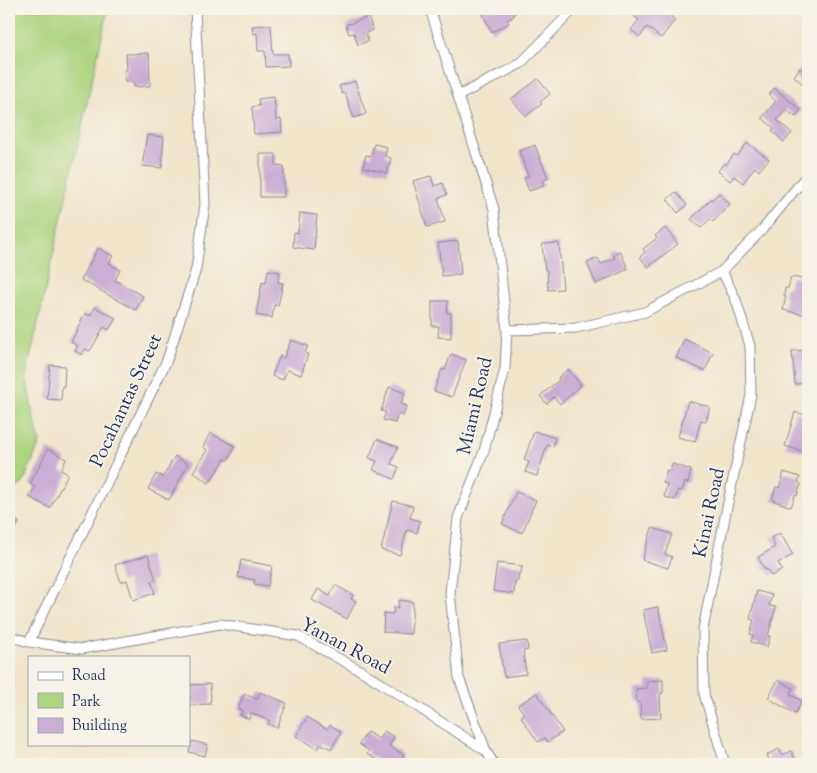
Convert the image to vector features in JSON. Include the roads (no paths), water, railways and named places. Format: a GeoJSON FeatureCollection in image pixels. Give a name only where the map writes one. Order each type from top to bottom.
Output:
{"type":"FeatureCollection","features":[{"type":"Feature","properties":{"kind":"street","name":"Pocahantas Street"},"geometry":{"type":"LineString","coordinates":[[29,642],[167,360],[196,269],[205,204],[195,9]]}},
{"type":"Feature","properties":{"kind":"street","name":"Miami Road"},"geometry":{"type":"LineString","coordinates":[[430,9],[494,210],[507,330],[504,369],[484,450],[458,518],[450,594],[459,678],[486,752]]}},
{"type":"Feature","properties":{"kind":"street"},"geometry":{"type":"LineString","coordinates":[[458,96],[520,64],[574,9]]}},
{"type":"Feature","properties":{"kind":"street"},"geometry":{"type":"LineString","coordinates":[[507,330],[576,328],[645,312],[722,271],[762,230],[808,174]]}},
{"type":"Feature","properties":{"kind":"street","name":"Kinai Road"},"geometry":{"type":"LineString","coordinates":[[722,271],[736,300],[750,346],[751,395],[703,629],[704,694],[725,764]]}},
{"type":"Feature","properties":{"kind":"street","name":"Yanan Road"},"geometry":{"type":"LineString","coordinates":[[9,636],[29,642],[82,649],[220,624],[298,636],[365,673],[486,752],[494,764]]}}]}
